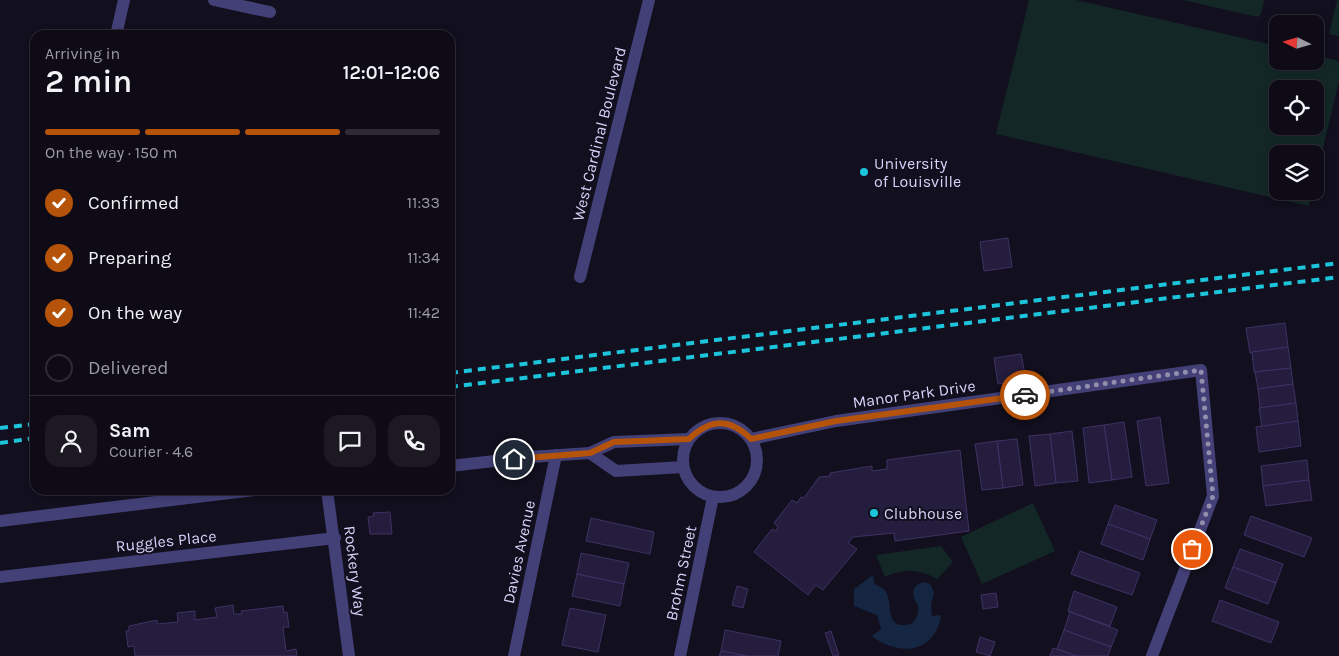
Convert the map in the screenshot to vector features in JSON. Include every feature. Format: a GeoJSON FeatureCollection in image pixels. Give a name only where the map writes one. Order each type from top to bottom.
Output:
{"type":"FeatureCollection","features":[{"type":"Feature","properties":{"kind":"street"},"geometry":{"type":"LineString","coordinates":[[116,30],[124,0]]}},
{"type":"Feature","properties":{"kind":"street"},"geometry":{"type":"LineString","coordinates":[[214,0],[270,12]]}},
{"type":"Feature","properties":{"kind":"street","name":"West Cardinal Boulevard"},"geometry":{"type":"LineString","coordinates":[[580,277],[649,0]]}},
{"type":"Feature","properties":{"kind":"street","name":"Manor Park Drive"},"geometry":{"type":"LineString","coordinates":[[751,439],[836,421],[1201,370],[1213,496],[1152,656]]}},
{"type":"Feature","properties":{"kind":"street"},"geometry":{"type":"LineString","coordinates":[[713,424],[727,424],[741,429],[751,439],[757,453],[756,468],[751,481],[741,491],[727,497],[713,497],[699,491],[689,481],[683,467],[683,452],[689,439],[700,429],[713,424]]}},
{"type":"Feature","properties":{"kind":"street"},"geometry":{"type":"LineString","coordinates":[[455,465],[590,453],[614,442],[689,439]]}},
{"type":"Feature","properties":{"kind":"street"},"geometry":{"type":"LineString","coordinates":[[590,453],[616,471],[683,467]]}},
{"type":"Feature","properties":{"kind":"street","name":"Davies Avenue"},"geometry":{"type":"LineString","coordinates":[[514,656],[556,455]]}},
{"type":"Feature","properties":{"kind":"street"},"geometry":{"type":"LineString","coordinates":[[0,521],[213,495]]}},
{"type":"Feature","properties":{"kind":"street","name":"Rockery Way"},"geometry":{"type":"LineString","coordinates":[[328,495],[335,538],[349,656]]}},
{"type":"Feature","properties":{"kind":"street","name":"Brohm Street"},"geometry":{"type":"LineString","coordinates":[[680,656],[713,497]]}},
{"type":"Feature","properties":{"kind":"street","name":"Ruggles Place"},"geometry":{"type":"LineString","coordinates":[[0,577],[335,538]]}},
{"type":"Feature","properties":{"kind":"green space"},"geometry":{"type":"Polygon","coordinates":[[[1029,0],[1076,0],[1269,44],[1269,70],[1324,70],[1324,57],[1339,61],[1339,81],[1324,145],[1269,145],[1269,197],[996,134],[1029,0]]]}},
{"type":"Feature","properties":{"kind":"green space"},"geometry":{"type":"Polygon","coordinates":[[[1183,0],[1264,0],[1261,14],[1257,17],[1183,0]]]}},
{"type":"Feature","properties":{"kind":"green space"},"geometry":{"type":"Polygon","coordinates":[[[1337,0],[1339,0],[1339,36],[1329,34],[1337,0]]]}},
{"type":"Feature","properties":{"kind":"green space"},"geometry":{"type":"Polygon","coordinates":[[[1283,200],[1311,200],[1309,206],[1283,200]]]}},
{"type":"Feature","properties":{"kind":"green space"},"geometry":{"type":"Polygon","coordinates":[[[1033,503],[1055,551],[982,584],[961,537],[1033,503]]]}},
{"type":"Feature","properties":{"kind":"green space"},"geometry":{"type":"Polygon","coordinates":[[[941,546],[953,562],[937,579],[924,573],[911,571],[899,572],[885,577],[876,555],[941,546]]]}},
{"type":"Feature","properties":{"kind":"water"},"geometry":{"type":"Polygon","coordinates":[[[873,575],[874,583],[886,592],[892,618],[899,625],[911,624],[917,616],[918,605],[913,594],[917,585],[925,582],[931,585],[934,594],[931,604],[932,616],[941,615],[937,628],[931,638],[914,648],[903,649],[892,647],[872,636],[881,629],[877,615],[854,606],[854,589],[873,575]]]}},
{"type":"Feature","properties":{"kind":"building"},"geometry":{"type":"Polygon","coordinates":[[[1008,238],[1012,267],[984,271],[980,242],[1008,238]]]}},
{"type":"Feature","properties":{"kind":"building"},"geometry":{"type":"Polygon","coordinates":[[[1285,323],[1288,347],[1250,353],[1246,328],[1285,323]]]}},
{"type":"Feature","properties":{"kind":"building"},"geometry":{"type":"Polygon","coordinates":[[[1288,347],[1291,368],[1254,372],[1252,352],[1288,347]]]}},
{"type":"Feature","properties":{"kind":"building"},"geometry":{"type":"Polygon","coordinates":[[[1021,354],[1026,379],[998,384],[994,358],[1021,354]]]}},
{"type":"Feature","properties":{"kind":"building"},"geometry":{"type":"Polygon","coordinates":[[[1291,368],[1293,384],[1258,389],[1255,372],[1291,368]]]}},
{"type":"Feature","properties":{"kind":"building"},"geometry":{"type":"Polygon","coordinates":[[[1293,384],[1296,403],[1260,408],[1258,389],[1293,384]]]}},
{"type":"Feature","properties":{"kind":"building"},"geometry":{"type":"Polygon","coordinates":[[[1296,403],[1298,421],[1262,427],[1259,408],[1296,403]]]}},
{"type":"Feature","properties":{"kind":"building"},"geometry":{"type":"Polygon","coordinates":[[[1160,417],[1169,483],[1146,486],[1137,421],[1160,417]]]}},
{"type":"Feature","properties":{"kind":"building"},"geometry":{"type":"Polygon","coordinates":[[[1298,421],[1301,446],[1259,452],[1256,427],[1298,421]]]}},
{"type":"Feature","properties":{"kind":"building"},"geometry":{"type":"Polygon","coordinates":[[[1124,422],[1132,477],[1112,480],[1104,425],[1124,422]]]}},
{"type":"Feature","properties":{"kind":"building"},"geometry":{"type":"Polygon","coordinates":[[[1104,425],[1112,480],[1089,483],[1083,428],[1104,425]]]}},
{"type":"Feature","properties":{"kind":"building"},"geometry":{"type":"Polygon","coordinates":[[[1072,431],[1078,481],[1056,483],[1050,434],[1072,431]]]}},
{"type":"Feature","properties":{"kind":"building"},"geometry":{"type":"Polygon","coordinates":[[[1050,434],[1056,483],[1035,486],[1029,436],[1050,434]]]}},
{"type":"Feature","properties":{"kind":"building"},"geometry":{"type":"Polygon","coordinates":[[[1017,439],[1023,485],[1003,488],[997,441],[1017,439]]]}},
{"type":"Feature","properties":{"kind":"building"},"geometry":{"type":"Polygon","coordinates":[[[997,441],[1003,488],[982,490],[975,444],[997,441]]]}},
{"type":"Feature","properties":{"kind":"building","name":"Clubhouse"},"geometry":{"type":"Polygon","coordinates":[[[960,450],[969,531],[895,541],[894,533],[853,537],[848,543],[857,549],[823,590],[816,585],[808,595],[754,552],[772,529],[776,531],[778,527],[774,523],[792,500],[797,503],[801,497],[804,498],[819,477],[830,476],[830,473],[872,466],[872,471],[887,469],[887,460],[960,450]]]}},
{"type":"Feature","properties":{"kind":"building"},"geometry":{"type":"Polygon","coordinates":[[[1307,460],[1309,480],[1263,486],[1261,466],[1307,460]]]}},
{"type":"Feature","properties":{"kind":"building"},"geometry":{"type":"Polygon","coordinates":[[[1309,480],[1312,500],[1266,506],[1263,486],[1309,480]]]}},
{"type":"Feature","properties":{"kind":"building"},"geometry":{"type":"Polygon","coordinates":[[[1115,505],[1157,520],[1150,539],[1108,524],[1115,505]]]}},
{"type":"Feature","properties":{"kind":"building"},"geometry":{"type":"Polygon","coordinates":[[[390,512],[392,534],[370,534],[368,517],[374,516],[373,513],[390,512]]]}},
{"type":"Feature","properties":{"kind":"building"},"geometry":{"type":"Polygon","coordinates":[[[1251,516],[1312,538],[1304,557],[1244,535],[1251,516]]]}},
{"type":"Feature","properties":{"kind":"building"},"geometry":{"type":"Polygon","coordinates":[[[591,518],[654,532],[650,554],[586,541],[591,518]]]}},
{"type":"Feature","properties":{"kind":"building"},"geometry":{"type":"Polygon","coordinates":[[[1108,524],[1150,539],[1143,560],[1101,544],[1108,524]]]}},
{"type":"Feature","properties":{"kind":"building"},"geometry":{"type":"Polygon","coordinates":[[[1240,549],[1283,564],[1276,583],[1233,567],[1240,549]]]}},
{"type":"Feature","properties":{"kind":"building"},"geometry":{"type":"Polygon","coordinates":[[[1080,551],[1140,573],[1132,595],[1071,574],[1080,551]]]}},
{"type":"Feature","properties":{"kind":"building"},"geometry":{"type":"Polygon","coordinates":[[[581,553],[629,563],[624,584],[577,574],[581,553]]]}},
{"type":"Feature","properties":{"kind":"building"},"geometry":{"type":"Polygon","coordinates":[[[1233,567],[1276,583],[1268,604],[1225,588],[1233,567]]]}},
{"type":"Feature","properties":{"kind":"building"},"geometry":{"type":"Polygon","coordinates":[[[577,574],[624,584],[620,606],[572,596],[577,574]]]}},
{"type":"Feature","properties":{"kind":"building"},"geometry":{"type":"Polygon","coordinates":[[[737,586],[748,589],[743,608],[732,605],[737,586]]]}},
{"type":"Feature","properties":{"kind":"building"},"geometry":{"type":"Polygon","coordinates":[[[1074,591],[1117,607],[1110,626],[1068,611],[1074,591]]]}},
{"type":"Feature","properties":{"kind":"building"},"geometry":{"type":"Polygon","coordinates":[[[996,593],[998,607],[983,609],[981,595],[996,593]]]}},
{"type":"Feature","properties":{"kind":"building"},"geometry":{"type":"Polygon","coordinates":[[[1220,600],[1279,622],[1271,643],[1212,621],[1220,600]]]}},
{"type":"Feature","properties":{"kind":"building"},"geometry":{"type":"Polygon","coordinates":[[[233,605],[234,614],[242,614],[241,611],[283,606],[284,613],[287,612],[289,627],[283,627],[286,651],[296,649],[297,656],[135,656],[134,646],[128,647],[126,631],[129,631],[129,626],[157,620],[157,624],[178,622],[177,613],[195,611],[195,620],[217,617],[215,608],[233,605]]]}},
{"type":"Feature","properties":{"kind":"building"},"geometry":{"type":"Polygon","coordinates":[[[570,608],[606,615],[598,652],[562,645],[570,608]]]}},
{"type":"Feature","properties":{"kind":"building"},"geometry":{"type":"Polygon","coordinates":[[[1070,612],[1118,630],[1111,647],[1064,630],[1070,612]]]}},
{"type":"Feature","properties":{"kind":"building"},"geometry":{"type":"Polygon","coordinates":[[[725,630],[781,641],[778,656],[747,656],[721,651],[725,630]]]}},
{"type":"Feature","properties":{"kind":"building"},"geometry":{"type":"Polygon","coordinates":[[[1064,630],[1111,647],[1108,656],[1077,656],[1057,649],[1064,630]]]}},
{"type":"Feature","properties":{"kind":"building"},"geometry":{"type":"Polygon","coordinates":[[[831,631],[839,655],[835,656],[833,656],[825,633],[831,631]]]}},
{"type":"Feature","properties":{"kind":"building"},"geometry":{"type":"Polygon","coordinates":[[[980,637],[995,642],[990,656],[976,652],[980,637]]]}},
{"type":"Feature","properties":{"kind":"building"},"geometry":{"type":"Polygon","coordinates":[[[1053,648],[1077,656],[1050,656],[1053,648]]]}},
{"type":"Feature","properties":{"kind":"building"},"geometry":{"type":"Polygon","coordinates":[[[721,651],[747,656],[719,656],[721,651]]]}},
{"type":"Feature","properties":{"kind":"railway"},"geometry":{"type":"LineString","coordinates":[[455,372],[1339,263]]}},
{"type":"Feature","properties":{"kind":"railway"},"geometry":{"type":"LineString","coordinates":[[455,386],[1339,277]]}},
{"type":"Feature","properties":{"kind":"railway"},"geometry":{"type":"LineString","coordinates":[[0,428],[30,425]]}},
{"type":"Feature","properties":{"kind":"railway"},"geometry":{"type":"LineString","coordinates":[[0,443],[30,439]]}},
{"type":"Feature","properties":{"kind":"way so far"},"geometry":{"type":"LineString","coordinates":[[1025,395],[1201,370],[1213,496],[1192,549]]}},
{"type":"Feature","properties":{"kind":"place","name":"University of Louisville"},"geometry":{"type":"Point","coordinates":[864,172]}},
{"type":"Feature","properties":{"kind":"place","name":"Clubhouse"},"geometry":{"type":"Point","coordinates":[874,513]}},
{"type":"Feature","properties":{"kind":"route"},"geometry":{"type":"LineString","coordinates":[[514,459],[590,453],[614,442],[689,439],[700,429],[713,424],[727,424],[741,429],[751,439],[836,421],[1025,395]]}}]}
